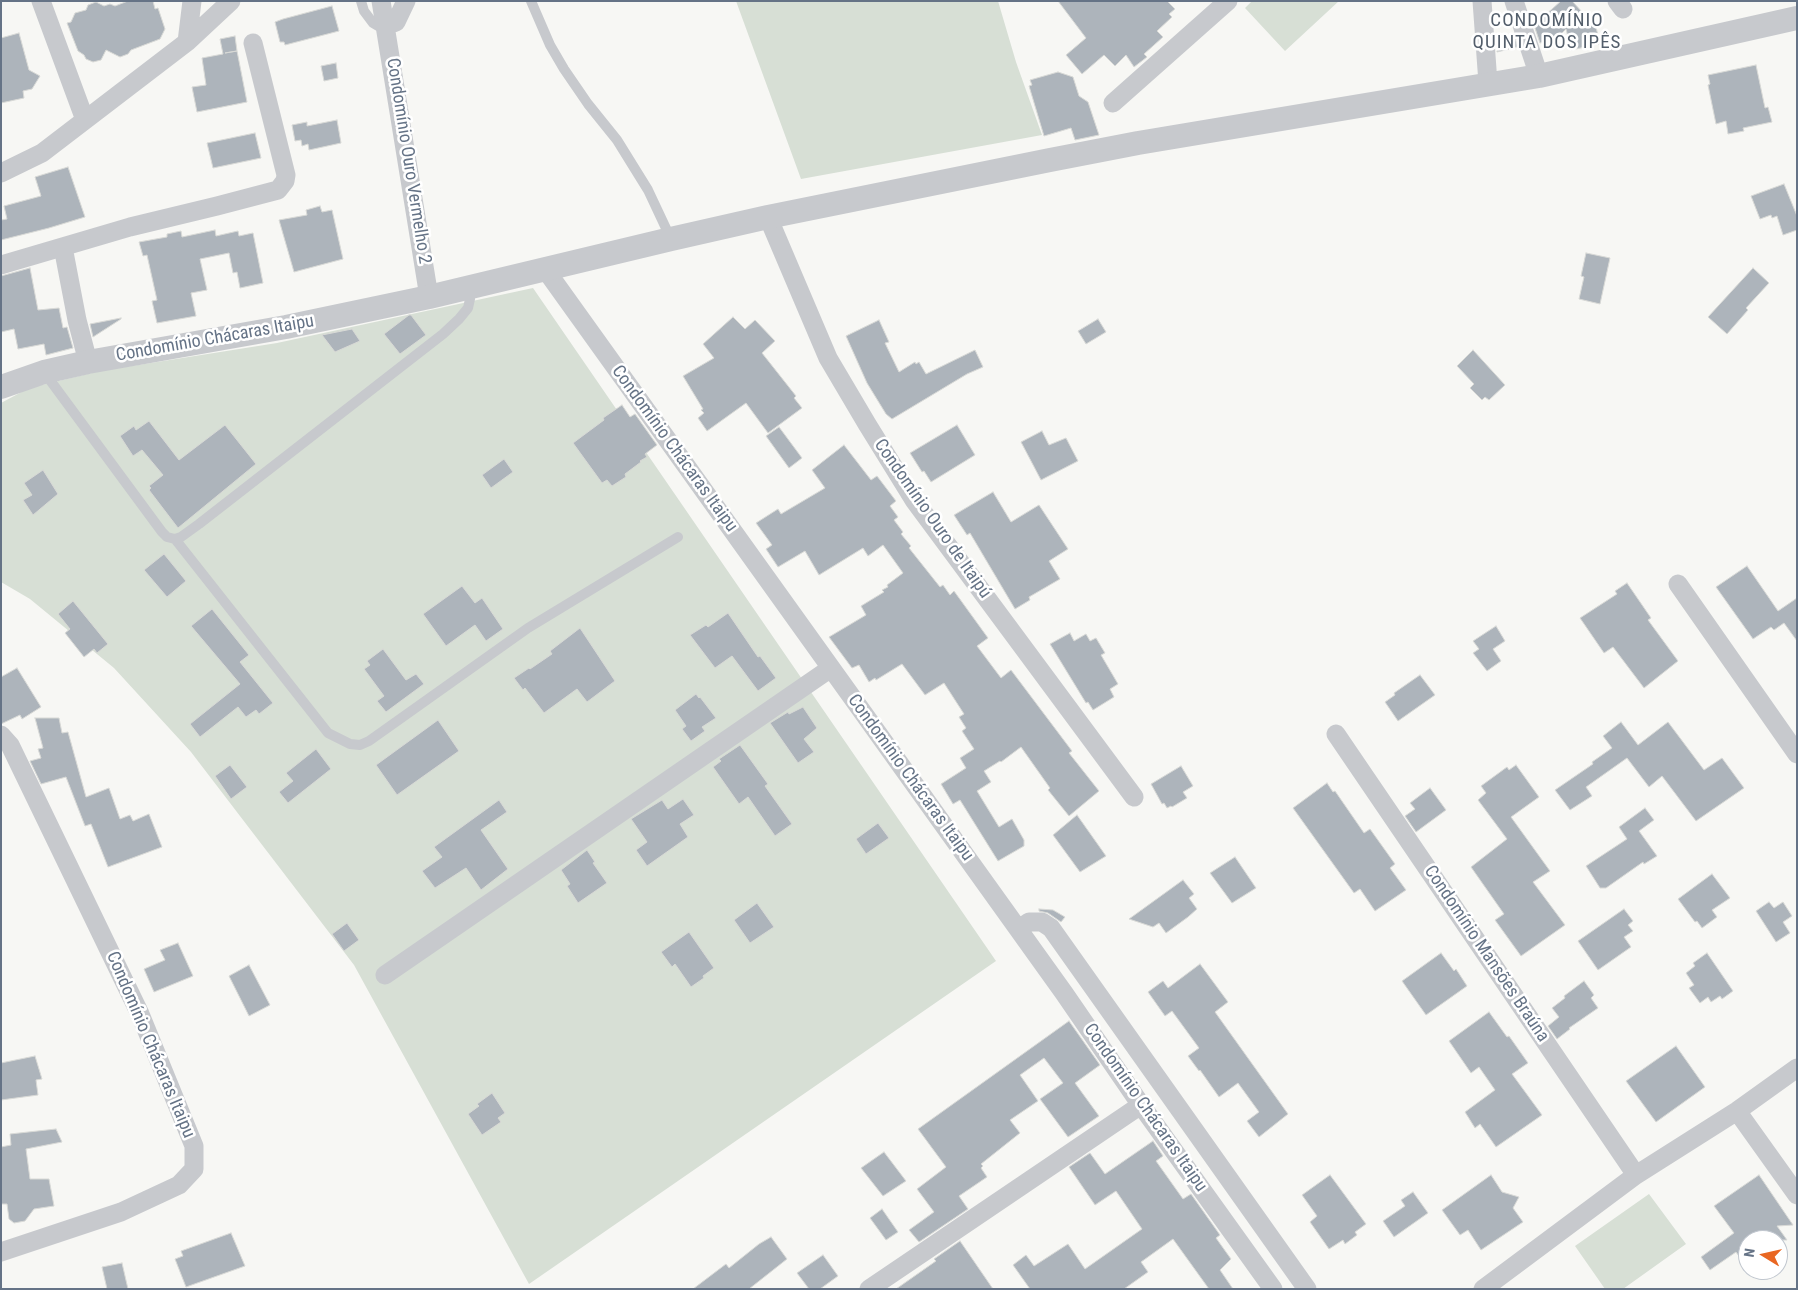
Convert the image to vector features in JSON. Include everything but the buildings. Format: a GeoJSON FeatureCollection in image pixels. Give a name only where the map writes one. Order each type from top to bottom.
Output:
{"type":"FeatureCollection","features":[{"type":"Feature","properties":{"kind":"street"},"geometry":{"type":"LineString","coordinates":[[41,1],[85,120]]}},
{"type":"Feature","properties":{"kind":"street"},"geometry":{"type":"LineString","coordinates":[[187,42],[192,1]]}},
{"type":"Feature","properties":{"kind":"street"},"geometry":{"type":"LineString","coordinates":[[1,173],[42,153],[187,42],[231,1]]}},
{"type":"Feature","properties":{"kind":"street","name":"Condomínio Ouro Vermelho 2"},"geometry":{"type":"LineString","coordinates":[[381,1],[430,297]]}},
{"type":"Feature","properties":{"kind":"street"},"geometry":{"type":"LineString","coordinates":[[386,26],[396,22],[406,1]]}},
{"type":"Feature","properties":{"kind":"street"},"geometry":{"type":"LineString","coordinates":[[1113,103],[1228,1]]}},
{"type":"Feature","properties":{"kind":"street"},"geometry":{"type":"LineString","coordinates":[[1482,1],[1488,84]]}},
{"type":"Feature","properties":{"kind":"street"},"geometry":{"type":"LineString","coordinates":[[1514,1],[1539,76]]}},
{"type":"Feature","properties":{"kind":"street","name":"Condomínio Chácaras Itaipu"},"geometry":{"type":"LineString","coordinates":[[1,387],[44,372],[88,362],[286,327],[430,297],[671,238],[768,217],[1050,160],[1539,76],[1797,18]]}},
{"type":"Feature","properties":{"kind":"street"},"geometry":{"type":"LineString","coordinates":[[1,265],[130,227],[278,190],[285,181],[286,175],[253,43]]}},
{"type":"Feature","properties":{"kind":"street","name":"Condomínio Ouro de Itaipú"},"geometry":{"type":"LineString","coordinates":[[768,217],[828,358],[914,500],[1134,797]]}},
{"type":"Feature","properties":{"kind":"street"},"geometry":{"type":"LineString","coordinates":[[63,247],[77,320],[88,362]]}},
{"type":"Feature","properties":{"kind":"street","name":"Condomínio Chácaras Itaipu"},"geometry":{"type":"LineString","coordinates":[[545,269],[1019,929],[1268,1287]]}},
{"type":"Feature","properties":{"kind":"street"},"geometry":{"type":"LineString","coordinates":[[1678,584],[1797,754]]}},
{"type":"Feature","properties":{"kind":"street"},"geometry":{"type":"LineString","coordinates":[[385,975],[831,668]]}},
{"type":"Feature","properties":{"kind":"street","name":"Condomínio Mansões Braúna"},"geometry":{"type":"LineString","coordinates":[[1336,734],[1636,1175]]}},
{"type":"Feature","properties":{"kind":"street","name":"Condomínio Chácaras Itaipu"},"geometry":{"type":"LineString","coordinates":[[1,735],[10,745],[140,1014],[194,1146],[194,1169],[179,1185],[121,1212],[1,1252]]}},
{"type":"Feature","properties":{"kind":"street"},"geometry":{"type":"LineString","coordinates":[[1019,929],[1029,922],[1042,922],[1052,928],[1307,1289]]}},
{"type":"Feature","properties":{"kind":"street"},"geometry":{"type":"LineString","coordinates":[[1483,1289],[1636,1175],[1737,1111],[1797,1068]]}},
{"type":"Feature","properties":{"kind":"street"},"geometry":{"type":"LineString","coordinates":[[869,1289],[1141,1105]]}},
{"type":"Feature","properties":{"kind":"street"},"geometry":{"type":"LineString","coordinates":[[1737,1111],[1797,1195]]}},
{"type":"Feature","properties":{"kind":"lane"},"geometry":{"type":"LineString","coordinates":[[361,1],[364,11],[373,23],[378,26],[386,26]]}},
{"type":"Feature","properties":{"kind":"lane"},"geometry":{"type":"LineString","coordinates":[[531,1],[550,45],[564,69],[588,104],[617,140],[648,190],[671,238]]}},
{"type":"Feature","properties":{"kind":"lane"},"geometry":{"type":"LineString","coordinates":[[44,372],[162,532],[167,537],[175,539],[199,524],[443,334],[459,320],[468,308],[470,287]]}},
{"type":"Feature","properties":{"kind":"lane"},"geometry":{"type":"LineString","coordinates":[[175,539],[328,733],[350,744],[360,744],[369,741],[528,628],[678,537]]}},
{"type":"Feature","properties":{"kind":"shaded area"},"geometry":{"type":"Polygon","coordinates":[[[736,1],[998,1],[1016,62],[1042,135],[801,179],[736,1]]]}},
{"type":"Feature","properties":{"kind":"shaded area"},"geometry":{"type":"Polygon","coordinates":[[[1252,1],[1339,1],[1285,51],[1245,8],[1252,1]]]}},
{"type":"Feature","properties":{"kind":"shaded area"},"geometry":{"type":"Polygon","coordinates":[[[533,288],[996,961],[529,1284],[354,965],[191,752],[114,668],[30,599],[1,582],[1,403],[29,388],[100,371],[277,343],[533,288]]]}},
{"type":"Feature","properties":{"kind":"shaded area"},"geometry":{"type":"Polygon","coordinates":[[[1649,1194],[1686,1244],[1623,1289],[1605,1289],[1575,1246],[1649,1194]]]}},
{"type":"Feature","properties":{"kind":"district","name":"CONDOMÍNIO QUINTA DOS IPÊS"},"geometry":{"type":"Point","coordinates":[1547,32]}}]}
